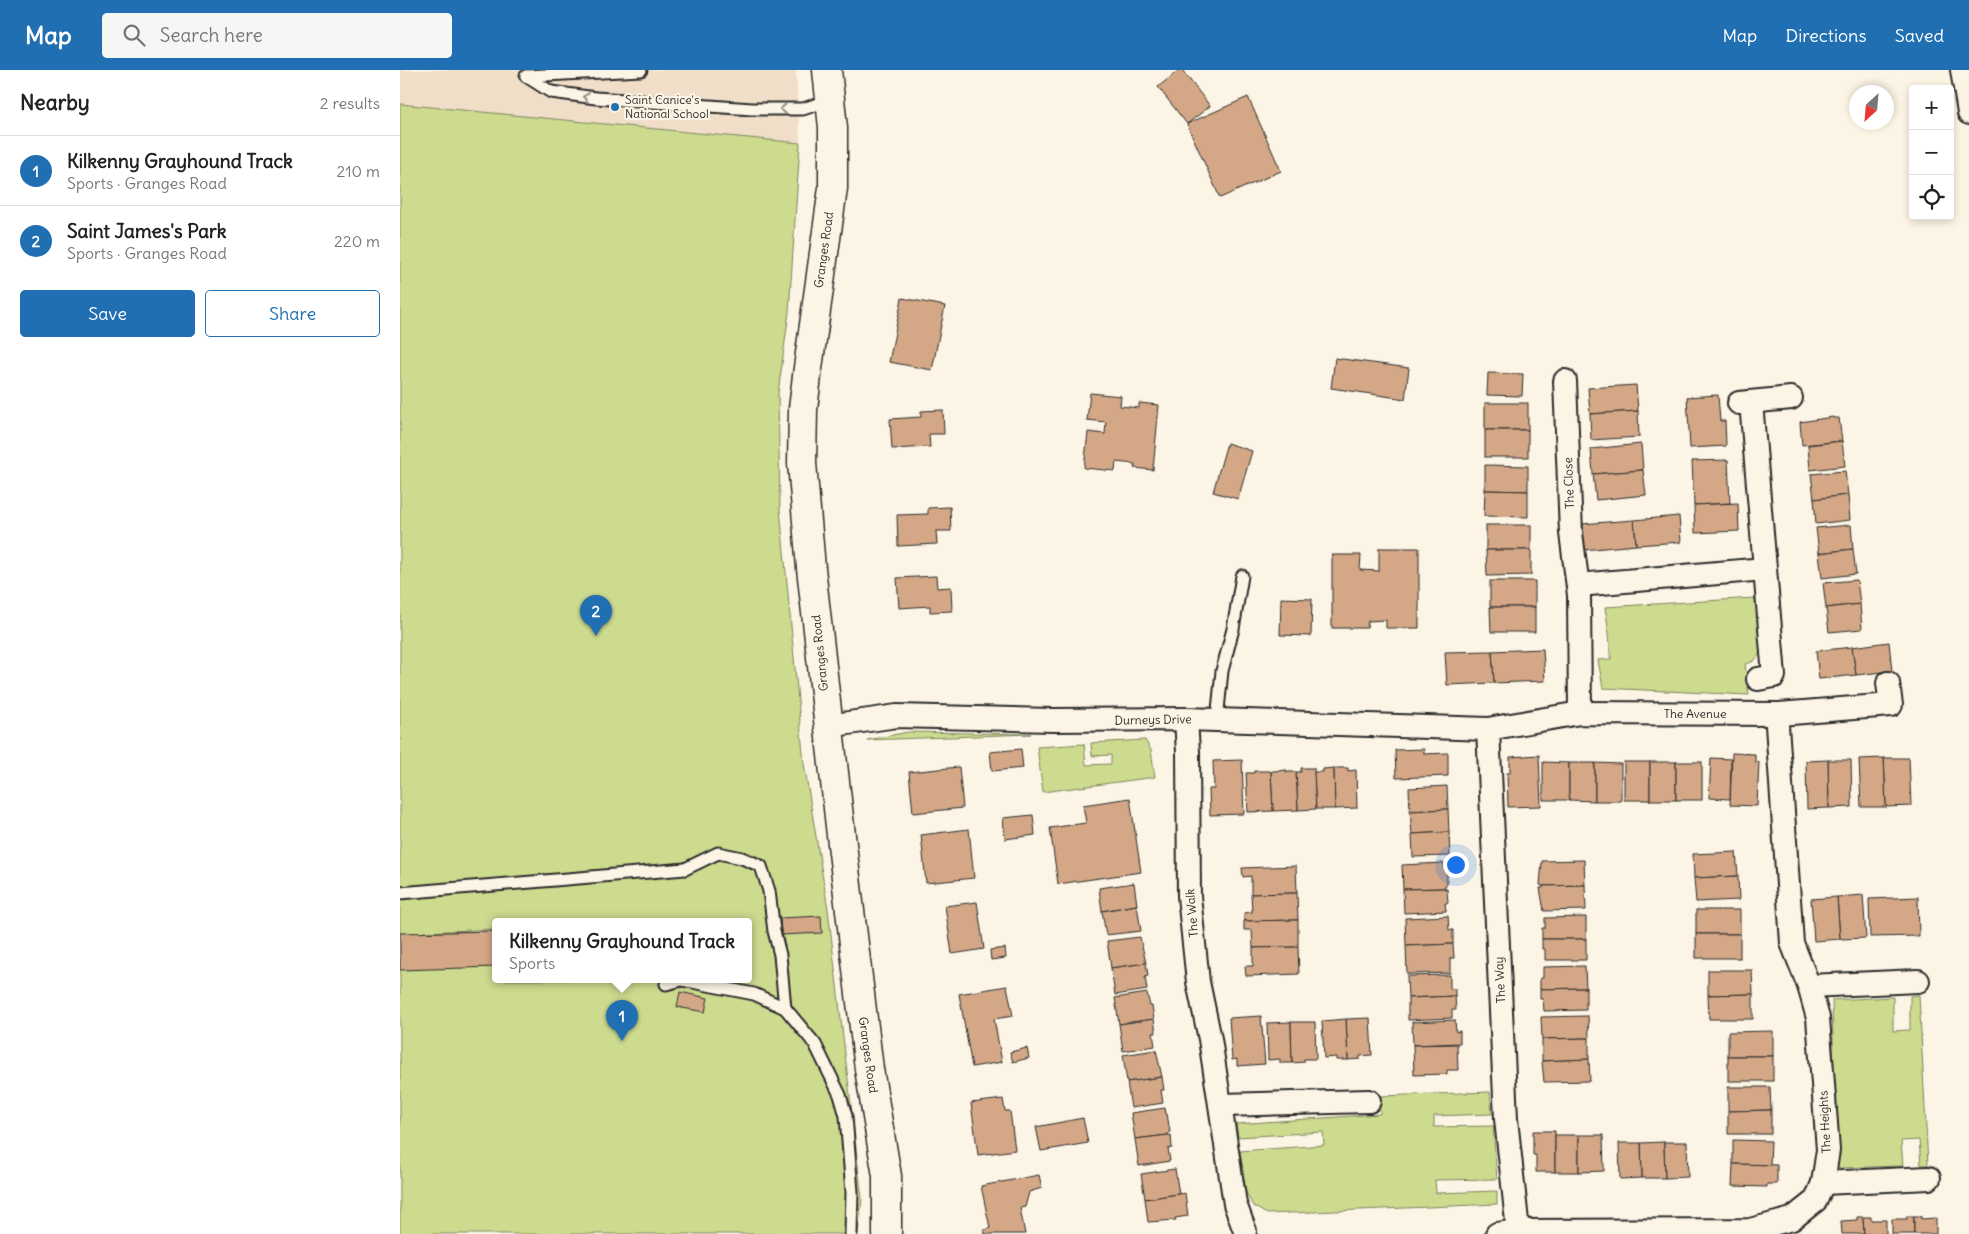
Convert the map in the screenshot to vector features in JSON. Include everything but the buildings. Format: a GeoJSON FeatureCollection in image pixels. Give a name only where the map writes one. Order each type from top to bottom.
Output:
{"type":"FeatureCollection","features":[{"type":"Feature","properties":{"kind":"street","name":"Granges Road"},"geometry":{"type":"LineString","coordinates":[[827,70],[833,128],[833,188],[803,409],[802,463],[828,726],[869,1069],[887,1176],[887,1234]]}},
{"type":"Feature","properties":{"kind":"street"},"geometry":{"type":"LineString","coordinates":[[1962,70],[1969,113]]}},
{"type":"Feature","properties":{"kind":"street","name":"The Close"},"geometry":{"type":"LineString","coordinates":[[1564,381],[1571,533],[1578,585],[1580,713]]}},
{"type":"Feature","properties":{"kind":"street"},"geometry":{"type":"LineString","coordinates":[[1758,679],[1774,676],[1765,569],[1745,402],[1791,398]]}},
{"type":"Feature","properties":{"kind":"street"},"geometry":{"type":"LineString","coordinates":[[1578,585],[1765,569]]}},
{"type":"Feature","properties":{"kind":"street","name":"The Avenue"},"geometry":{"type":"LineString","coordinates":[[1484,729],[1580,713],[1779,714],[1891,705],[1888,683]]}},
{"type":"Feature","properties":{"kind":"street","name":"The Heights"},"geometry":{"type":"LineString","coordinates":[[1779,714],[1777,725],[1792,943],[1809,986],[1818,1018],[1828,1150],[1824,1183]]}},
{"type":"Feature","properties":{"kind":"street","name":"Durneys Drive"},"geometry":{"type":"LineString","coordinates":[[828,726],[897,716],[1053,720],[1186,719],[1484,729]]}},
{"type":"Feature","properties":{"kind":"street","name":"The Walk"},"geometry":{"type":"LineString","coordinates":[[1186,719],[1189,896],[1198,982],[1210,1039],[1235,1204],[1244,1233]]}},
{"type":"Feature","properties":{"kind":"street","name":"The Way"},"geometry":{"type":"LineString","coordinates":[[1484,729],[1506,1119],[1508,1233]]}},
{"type":"Feature","properties":{"kind":"street"},"geometry":{"type":"LineString","coordinates":[[1809,986],[1918,981]]}},
{"type":"Feature","properties":{"kind":"street"},"geometry":{"type":"LineString","coordinates":[[1221,1105],[1369,1101]]}},
{"type":"Feature","properties":{"kind":"street"},"geometry":{"type":"LineString","coordinates":[[1508,1233],[1750,1230],[1792,1219],[1816,1200],[1824,1183],[1929,1178]]}},
{"type":"Feature","properties":{"kind":"lane"},"geometry":{"type":"LineString","coordinates":[[641,70],[526,76],[552,92],[596,98],[752,109],[803,109],[830,100]]}},
{"type":"Feature","properties":{"kind":"lane"},"geometry":{"type":"LineString","coordinates":[[1217,720],[1222,670],[1242,576]]}},
{"type":"Feature","properties":{"kind":"lane"},"geometry":{"type":"LineString","coordinates":[[400,893],[685,869],[718,853],[742,858],[761,866],[769,891],[774,931],[780,955],[786,1008]]}},
{"type":"Feature","properties":{"kind":"lane"},"geometry":{"type":"LineString","coordinates":[[666,984],[670,983]]}},
{"type":"Feature","properties":{"kind":"lane"},"geometry":{"type":"LineString","coordinates":[[697,983],[754,994],[786,1008],[815,1044],[840,1095],[846,1116],[852,1192],[851,1234]]}},
{"type":"Feature","properties":{"kind":"shaded area","name":"Saint Canice's National School"},"geometry":{"type":"Polygon","coordinates":[[[400,70],[796,70],[800,143],[400,104],[400,70]]]}},
{"type":"Feature","properties":{"kind":"green space"},"geometry":{"type":"Polygon","coordinates":[[[400,104],[800,143],[789,312],[778,393],[780,509],[804,764],[828,909],[862,1199],[858,1234],[400,1234],[400,104]]]}},
{"type":"Feature","properties":{"kind":"green space"},"geometry":{"type":"Polygon","coordinates":[[[1755,598],[1761,645],[1757,658],[1745,664],[1749,695],[1603,688],[1598,660],[1611,659],[1605,607],[1755,598]]]}},
{"type":"Feature","properties":{"kind":"green space"},"geometry":{"type":"Polygon","coordinates":[[[908,732],[1031,734],[867,740],[908,732]]]}},
{"type":"Feature","properties":{"kind":"green space"},"geometry":{"type":"Polygon","coordinates":[[[1145,740],[1151,750],[1155,777],[1043,792],[1037,747],[1084,744],[1086,765],[1111,764],[1111,755],[1092,756],[1091,743],[1145,740]]]}},
{"type":"Feature","properties":{"kind":"green space"},"geometry":{"type":"Polygon","coordinates":[[[1919,995],[1928,1165],[1921,1165],[1919,1140],[1901,1141],[1903,1166],[1836,1168],[1832,1000],[1893,997],[1893,1031],[1910,1030],[1910,996],[1919,995]]]}},
{"type":"Feature","properties":{"kind":"green space"},"geometry":{"type":"Polygon","coordinates":[[[1490,1092],[1492,1114],[1434,1116],[1434,1127],[1493,1126],[1497,1179],[1435,1180],[1436,1193],[1497,1191],[1497,1204],[1267,1214],[1253,1206],[1246,1192],[1240,1151],[1324,1145],[1323,1132],[1238,1137],[1236,1124],[1380,1114],[1380,1096],[1490,1092]]]}},
{"type":"Feature","properties":{"kind":"place","name":"Saint Canice's National School"},"geometry":{"type":"Point","coordinates":[615,107]}},
{"type":"Feature","properties":{"kind":"place","name":"Saint James's Park"},"geometry":{"type":"Point","coordinates":[596,636]}},
{"type":"Feature","properties":{"kind":"place","name":"Kilkenny Grayhound Track"},"geometry":{"type":"Point","coordinates":[622,1041]}}]}
